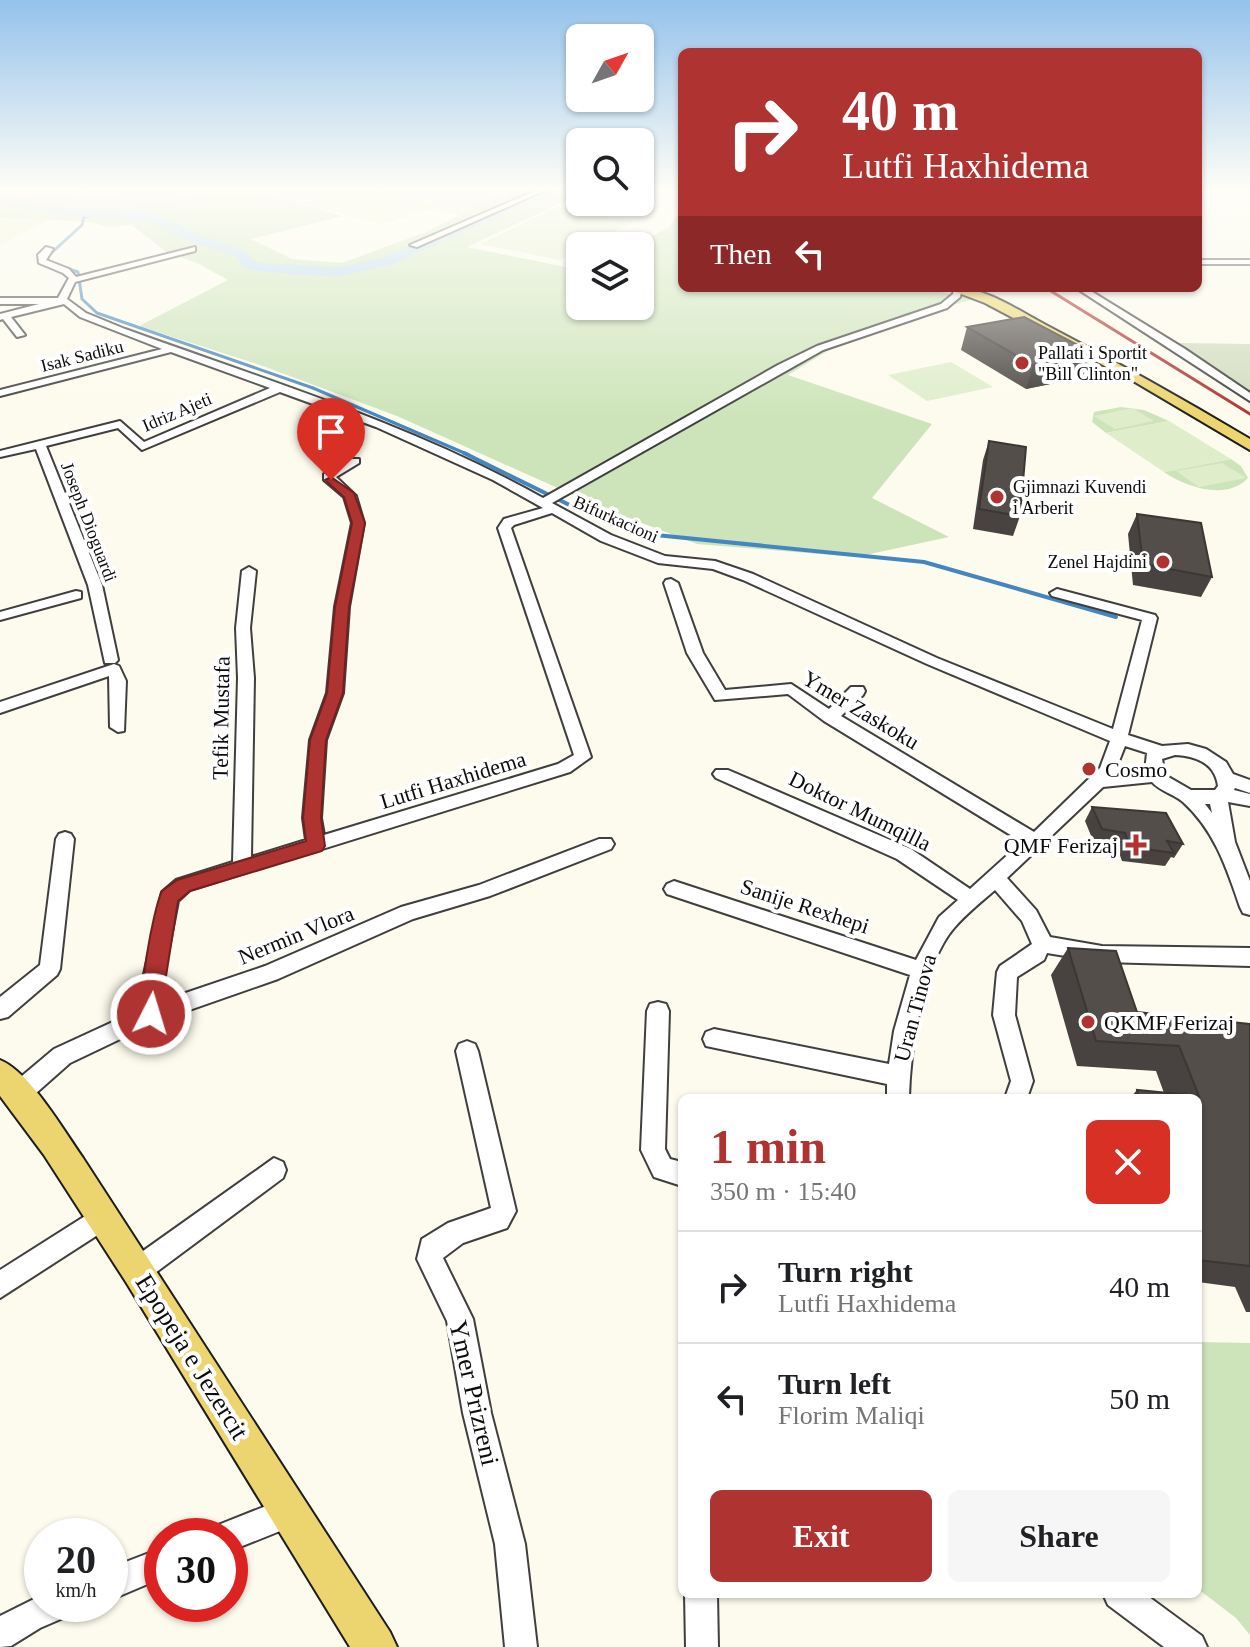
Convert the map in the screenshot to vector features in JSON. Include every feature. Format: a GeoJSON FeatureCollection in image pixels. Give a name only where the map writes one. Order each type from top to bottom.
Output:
{"type":"FeatureCollection","features":[{"type":"Feature","properties":{"kind":"main road"},"geometry":{"type":"LineString","coordinates":[[964,292],[989,300],[1140,379],[1250,445]]}},
{"type":"Feature","properties":{"kind":"main road"},"geometry":{"type":"LineString","coordinates":[[988,292],[1250,435]]}},
{"type":"Feature","properties":{"kind":"main road","name":"Epopeja e Jezercit"},"geometry":{"type":"LineString","coordinates":[[9,1084],[58,1148],[101,1218],[138,1270],[375,1647]]}},
{"type":"Feature","properties":{"kind":"street"},"geometry":{"type":"LineString","coordinates":[[51,265],[79,279]]}},
{"type":"Feature","properties":{"kind":"street"},"geometry":{"type":"LineString","coordinates":[[20,335],[2,316],[62,300],[79,279],[132,265]]}},
{"type":"Feature","properties":{"kind":"street"},"geometry":{"type":"LineString","coordinates":[[549,501],[795,361],[833,343],[944,306],[957,295],[956,292]]}},
{"type":"Feature","properties":{"kind":"street"},"geometry":{"type":"LineString","coordinates":[[1086,292],[1250,398]]}},
{"type":"Feature","properties":{"kind":"street"},"geometry":{"type":"LineString","coordinates":[[0,301],[62,300]]}},
{"type":"Feature","properties":{"kind":"street","name":"Bifurkacioni"},"geometry":{"type":"LineString","coordinates":[[62,300],[83,315],[459,458],[549,501],[606,538],[663,560],[715,565],[748,577],[932,661],[1119,738],[1156,763],[1173,790],[1188,796]]}},
{"type":"Feature","properties":{"kind":"street","name":"Isak Sadiku"},"geometry":{"type":"LineString","coordinates":[[0,393],[173,349]]}},
{"type":"Feature","properties":{"kind":"street","name":"Idriz Ajeti"},"geometry":{"type":"LineString","coordinates":[[0,454],[120,424],[142,447],[280,388]]}},
{"type":"Feature","properties":{"kind":"street","name":"Joseph Dioguardi"},"geometry":{"type":"LineString","coordinates":[[40,445],[95,585],[110,660]]}},
{"type":"Feature","properties":{"kind":"street"},"geometry":{"type":"LineString","coordinates":[[316,846],[313,808],[318,740],[335,693],[342,607],[358,523],[350,496],[328,477],[355,461]]}},
{"type":"Feature","properties":{"kind":"street","name":"Lutfi Haxhidema"},"geometry":{"type":"LineString","coordinates":[[151,1014],[153,979],[169,897],[183,885],[564,768],[583,757],[504,528],[509,522],[549,501]]}},
{"type":"Feature","properties":{"kind":"street","name":"Tefik Mustafa"},"geometry":{"type":"LineString","coordinates":[[242,866],[246,678],[243,628],[249,571]]}},
{"type":"Feature","properties":{"kind":"street","name":"Ymer Zaskoku"},"geometry":{"type":"LineString","coordinates":[[671,583],[695,653],[721,696],[791,689],[830,717],[1035,841]]}},
{"type":"Feature","properties":{"kind":"street"},"geometry":{"type":"LineString","coordinates":[[1057,593],[1150,618],[1119,738],[1108,770],[1099,781]]}},
{"type":"Feature","properties":{"kind":"street"},"geometry":{"type":"LineString","coordinates":[[0,616],[76,595]]}},
{"type":"Feature","properties":{"kind":"street"},"geometry":{"type":"LineString","coordinates":[[0,708],[114,669],[118,681],[118,727]]}},
{"type":"Feature","properties":{"kind":"street"},"geometry":{"type":"LineString","coordinates":[[830,717],[857,691]]}},
{"type":"Feature","properties":{"kind":"street"},"geometry":{"type":"LineString","coordinates":[[1099,781],[1156,763],[1182,749],[1199,753],[1220,766],[1226,842],[1250,907]]}},
{"type":"Feature","properties":{"kind":"street","name":"Doktor Mumqilla"},"geometry":{"type":"LineString","coordinates":[[722,774],[904,854],[972,900]]}},
{"type":"Feature","properties":{"kind":"street","name":"Uran Tinova"},"geometry":{"type":"LineString","coordinates":[[714,1039],[898,1087],[920,970],[932,942],[946,923],[1099,781]]}},
{"type":"Feature","properties":{"kind":"street"},"geometry":{"type":"LineString","coordinates":[[1226,842],[1188,796],[1250,787]]}},
{"type":"Feature","properties":{"kind":"street"},"geometry":{"type":"LineString","coordinates":[[1222,789],[1250,800]]}},
{"type":"Feature","properties":{"kind":"street"},"geometry":{"type":"LineString","coordinates":[[0,1010],[50,969],[65,839]]}},
{"type":"Feature","properties":{"kind":"street","name":"Nermin Vlora"},"geometry":{"type":"LineString","coordinates":[[9,1084],[151,1014],[271,973],[408,913],[483,891],[605,844]]}},
{"type":"Feature","properties":{"kind":"street"},"geometry":{"type":"LineString","coordinates":[[994,878],[1020,901],[1037,927],[1042,944],[1037,954],[1007,972],[1004,1015],[1022,1081],[1017,1094]]}},
{"type":"Feature","properties":{"kind":"street","name":"Sanije Rexhepi"},"geometry":{"type":"LineString","coordinates":[[674,889],[920,970]]}},
{"type":"Feature","properties":{"kind":"street"},"geometry":{"type":"LineString","coordinates":[[1042,944],[1102,954],[1250,957]]}},
{"type":"Feature","properties":{"kind":"street"},"geometry":{"type":"LineString","coordinates":[[658,1011],[653,1150],[662,1169],[678,1173]]}},
{"type":"Feature","properties":{"kind":"street","name":"Ymer Prizreni"},"geometry":{"type":"LineString","coordinates":[[467,1051],[504,1211],[498,1219],[441,1240],[431,1248],[430,1259],[460,1319],[477,1413],[510,1544],[521,1647]]}},
{"type":"Feature","properties":{"kind":"street"},"geometry":{"type":"LineString","coordinates":[[138,1270],[274,1170]]}},
{"type":"Feature","properties":{"kind":"street"},"geometry":{"type":"LineString","coordinates":[[0,1285],[101,1218]]}},
{"type":"Feature","properties":{"kind":"street"},"geometry":{"type":"LineString","coordinates":[[248,1528],[289,1512]]}},
{"type":"Feature","properties":{"kind":"street"},"geometry":{"type":"LineString","coordinates":[[701,1598],[702,1647]]}},
{"type":"Feature","properties":{"kind":"street"},"geometry":{"type":"LineString","coordinates":[[1124,1598],[1191,1647]]}},
{"type":"Feature","properties":{"kind":"street"},"geometry":{"type":"LineString","coordinates":[[0,1635],[24,1619]]}},
{"type":"Feature","properties":{"kind":"green space"},"geometry":{"type":"Polygon","coordinates":[[[201,265],[555,265],[566,267],[566,320],[654,320],[654,265],[678,265],[678,292],[940,292],[974,299],[884,324],[839,344],[788,375],[932,424],[872,498],[949,537],[856,557],[697,544],[600,507],[397,416],[263,366],[139,326],[228,280],[201,265]]]}},
{"type":"Feature","properties":{"kind":"green space"},"geometry":{"type":"Polygon","coordinates":[[[1178,343],[1250,344],[1250,393],[1209,368],[1178,343]]]}},
{"type":"Feature","properties":{"kind":"green space"},"geometry":{"type":"Polygon","coordinates":[[[951,362],[993,387],[927,401],[888,375],[951,362]]]}},
{"type":"Feature","properties":{"kind":"green space"},"geometry":{"type":"Polygon","coordinates":[[[1121,407],[1144,410],[1169,421],[1106,433],[1092,422],[1094,412],[1121,407]]]}},
{"type":"Feature","properties":{"kind":"green space"},"geometry":{"type":"Polygon","coordinates":[[[1132,408],[1154,421],[1115,429],[1094,416],[1132,408]]]}},
{"type":"Feature","properties":{"kind":"green space"},"geometry":{"type":"Polygon","coordinates":[[[1169,421],[1231,459],[1164,472],[1106,433],[1169,421]]]}},
{"type":"Feature","properties":{"kind":"green space"},"geometry":{"type":"Polygon","coordinates":[[[1231,459],[1241,466],[1248,478],[1229,489],[1194,487],[1164,472],[1231,459]]]}},
{"type":"Feature","properties":{"kind":"green space"},"geometry":{"type":"Polygon","coordinates":[[[1222,463],[1246,478],[1199,487],[1176,471],[1222,463]]]}},
{"type":"Feature","properties":{"kind":"green space"},"geometry":{"type":"Polygon","coordinates":[[[1202,1342],[1250,1343],[1250,1635],[1236,1618],[1202,1592],[1202,1342]]]}},
{"type":"Feature","properties":{"kind":"building"},"geometry":{"type":"Polygon","coordinates":[[[1024,317],[1093,353],[1033,365],[967,327],[1024,317]]]}},
{"type":"Feature","properties":{"kind":"building","name":"Gjimnazi Kuvendi i Arberit"},"geometry":{"type":"Polygon","coordinates":[[[989,441],[1026,447],[1020,516],[979,509],[989,441]]]}},
{"type":"Feature","properties":{"kind":"building"},"geometry":{"type":"Polygon","coordinates":[[[1137,514],[1201,523],[1212,577],[1143,564],[1137,514]]]}},
{"type":"Feature","properties":{"kind":"building"},"geometry":{"type":"Polygon","coordinates":[[[1092,807],[1166,813],[1183,844],[1167,841],[1174,853],[1130,847],[1125,833],[1102,829],[1092,807]]]}},
{"type":"Feature","properties":{"kind":"building"},"geometry":{"type":"Polygon","coordinates":[[[1068,948],[1116,951],[1137,1012],[1250,1024],[1250,1266],[1202,1260],[1202,1094],[1198,1094],[1179,1046],[1096,1041],[1068,948]]]}},
{"type":"Feature","properties":{"kind":"building"},"geometry":{"type":"Polygon","coordinates":[[[1137,1090],[1178,1094],[1138,1094],[1137,1090]]]}},
{"type":"Feature","properties":{"kind":"waterway"},"geometry":{"type":"LineString","coordinates":[[57,265],[78,272],[82,299],[97,313],[313,388],[469,455]]}},
{"type":"Feature","properties":{"kind":"waterway"},"geometry":{"type":"LineString","coordinates":[[252,265],[260,268],[337,272],[371,265]]}},
{"type":"Feature","properties":{"kind":"waterway"},"geometry":{"type":"LineString","coordinates":[[464,453],[598,519],[646,534],[924,562],[1116,617]]}},
{"type":"Feature","properties":{"kind":"railway"},"geometry":{"type":"LineString","coordinates":[[1052,292],[1250,414]]}},
{"type":"Feature","properties":{"kind":"place","name":"Pallati i Sportit \"Bill Clinton\""},"geometry":{"type":"Point","coordinates":[1022,363]}},
{"type":"Feature","properties":{"kind":"place","name":"Gjimnazi Kuvendi i Arberit"},"geometry":{"type":"Point","coordinates":[997,497]}},
{"type":"Feature","properties":{"kind":"place","name":"Zenel Hajdini"},"geometry":{"type":"Point","coordinates":[1163,562]}},
{"type":"Feature","properties":{"kind":"place","name":"Cosmo"},"geometry":{"type":"Point","coordinates":[1089,769]}},
{"type":"Feature","properties":{"kind":"place","name":"QMF Ferizaj"},"geometry":{"type":"Point","coordinates":[1136,845]}},
{"type":"Feature","properties":{"kind":"place","name":"QKMF Ferizaj"},"geometry":{"type":"Point","coordinates":[1088,1022]}},
{"type":"Feature","properties":{"kind":"route"},"geometry":{"type":"LineString","coordinates":[[151,1014],[153,979],[169,897],[183,885],[316,846],[312,818],[318,740],[335,693],[342,607],[358,530],[354,503],[344,488],[331,480]]}}]}
